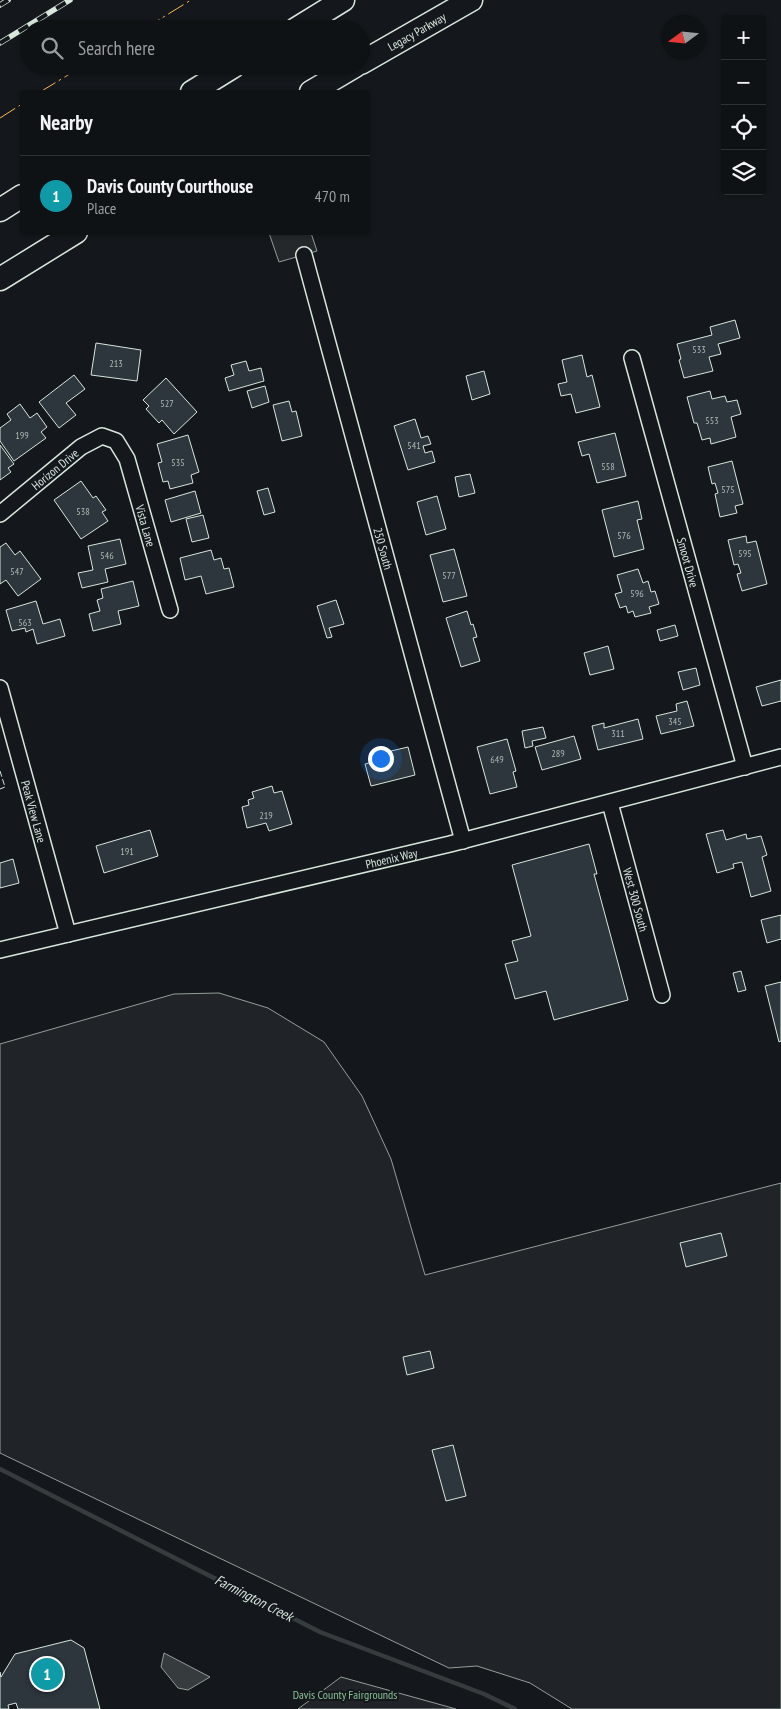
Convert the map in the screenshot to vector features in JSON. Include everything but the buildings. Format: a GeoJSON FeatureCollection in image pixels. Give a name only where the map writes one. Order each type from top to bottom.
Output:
{"type":"FeatureCollection","features":[{"type":"Feature","properties":{"kind":"highway"},"geometry":{"type":"LineString","coordinates":[[311,20],[343,0]]}},
{"type":"Feature","properties":{"kind":"highway","name":"Legacy Parkway"},"geometry":{"type":"LineString","coordinates":[[370,58],[471,0]]}},
{"type":"Feature","properties":{"kind":"highway"},"geometry":{"type":"LineString","coordinates":[[195,90],[219,75]]}},
{"type":"Feature","properties":{"kind":"highway"},"geometry":{"type":"LineString","coordinates":[[314,90],[340,75]]}},
{"type":"Feature","properties":{"kind":"highway"},"geometry":{"type":"LineString","coordinates":[[0,210],[20,197]]}},
{"type":"Feature","properties":{"kind":"highway"},"geometry":{"type":"LineString","coordinates":[[0,279],[71,235]]}},
{"type":"Feature","properties":{"kind":"street","name":"250 South"},"geometry":{"type":"LineString","coordinates":[[304,255],[463,841]]}},
{"type":"Feature","properties":{"kind":"street","name":"Smoot Drive"},"geometry":{"type":"LineString","coordinates":[[632,358],[745,767]]}},
{"type":"Feature","properties":{"kind":"street","name":"Horizon Drive"},"geometry":{"type":"LineString","coordinates":[[0,514],[81,447],[102,436],[116,441]]}},
{"type":"Feature","properties":{"kind":"street","name":"Vista Lane"},"geometry":{"type":"LineString","coordinates":[[116,441],[127,459],[170,610]]}},
{"type":"Feature","properties":{"kind":"street","name":"Peak View Lane"},"geometry":{"type":"LineString","coordinates":[[0,688],[68,934]]}},
{"type":"Feature","properties":{"kind":"street","name":"Phoenix Way"},"geometry":{"type":"LineString","coordinates":[[0,950],[463,841],[781,757]]}},
{"type":"Feature","properties":{"kind":"street","name":"West 300 South"},"geometry":{"type":"LineString","coordinates":[[610,803],[662,995]]}},
{"type":"Feature","properties":{"kind":"green space"},"geometry":{"type":"Polygon","coordinates":[[[219,993],[268,1008],[324,1042],[362,1096],[391,1159],[425,1275],[781,1183],[781,1709],[572,1709],[530,1683],[477,1666],[449,1668],[0,1453],[0,1044],[174,994],[219,993]]]}},
{"type":"Feature","properties":{"kind":"green space","name":"Davis County Fairgrounds"},"geometry":{"type":"Polygon","coordinates":[[[341,1677],[456,1709],[298,1709],[341,1677]]]}},
{"type":"Feature","properties":{"kind":"shaded area"},"geometry":{"type":"Polygon","coordinates":[[[270,235],[312,235],[317,251],[279,262],[270,235]]]}},
{"type":"Feature","properties":{"kind":"shaded area"},"geometry":{"type":"Polygon","coordinates":[[[164,1653],[210,1677],[188,1690],[178,1688],[161,1667],[164,1653]]]}},
{"type":"Feature","properties":{"kind":"waterway","name":"Farmington Creek"},"geometry":{"type":"LineString","coordinates":[[0,1469],[320,1632],[484,1694],[515,1709]]}},
{"type":"Feature","properties":{"kind":"railway"},"geometry":{"type":"LineString","coordinates":[[0,5],[8,0]]}},
{"type":"Feature","properties":{"kind":"railway"},"geometry":{"type":"LineString","coordinates":[[37,20],[70,0]]}},
{"type":"Feature","properties":{"kind":"railway"},"geometry":{"type":"LineString","coordinates":[[0,43],[20,31]]}},
{"type":"Feature","properties":{"kind":"fence"},"geometry":{"type":"LineString","coordinates":[[0,771],[5,787],[0,789]]}},
{"type":"Feature","properties":{"kind":"power"},"geometry":{"type":"LineString","coordinates":[[159,20],[191,0]]}},
{"type":"Feature","properties":{"kind":"power"},"geometry":{"type":"LineString","coordinates":[[43,90],[68,75]]}},
{"type":"Feature","properties":{"kind":"power"},"geometry":{"type":"LineString","coordinates":[[0,118],[20,105]]}},
{"type":"Feature","properties":{"kind":"place","name":"Davis County Courthouse"},"geometry":{"type":"Point","coordinates":[47,1674]}}]}
